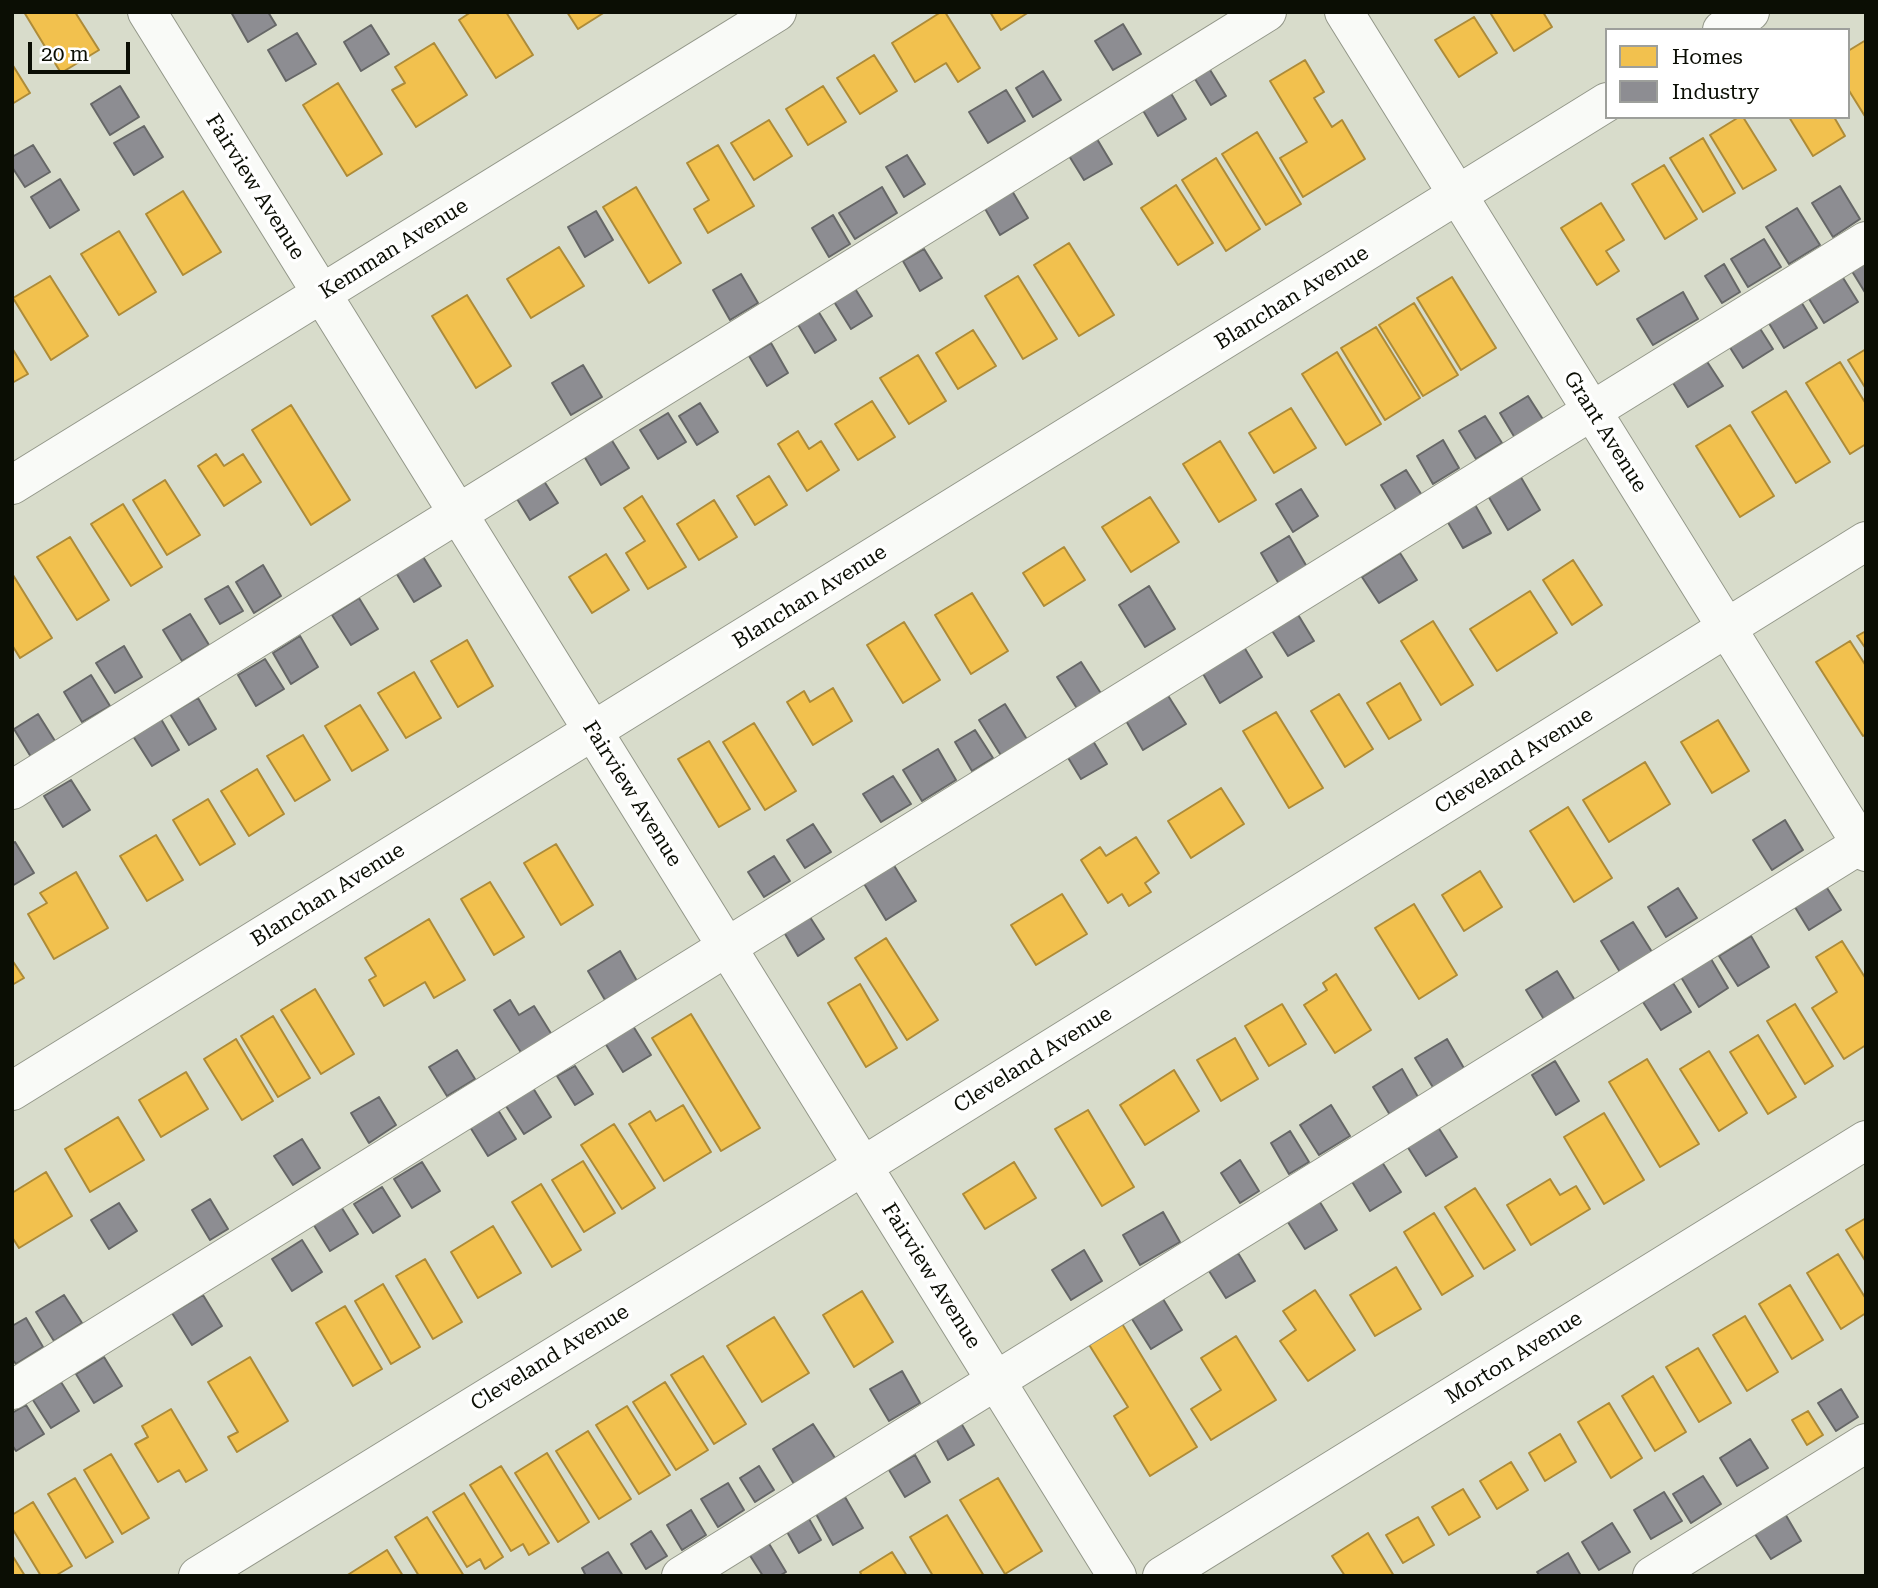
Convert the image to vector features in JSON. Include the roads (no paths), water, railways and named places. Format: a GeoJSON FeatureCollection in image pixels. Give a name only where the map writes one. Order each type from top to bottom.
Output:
{"type":"FeatureCollection","features":[{"type":"Feature","properties":{"kind":"street","name":"Fairview Avenue"},"geometry":{"type":"LineString","coordinates":[[146,12],[1117,1576]]}},
{"type":"Feature","properties":{"kind":"street","name":"Kemman Avenue"},"geometry":{"type":"LineString","coordinates":[[12,485],[777,12]]}},
{"type":"Feature","properties":{"kind":"street"},"geometry":{"type":"LineString","coordinates":[[12,790],[1267,12]]}},
{"type":"Feature","properties":{"kind":"street","name":"Grant Avenue"},"geometry":{"type":"LineString","coordinates":[[1344,12],[1864,846]]}},
{"type":"Feature","properties":{"kind":"street"},"geometry":{"type":"LineString","coordinates":[[1726,28],[1750,12]]}},
{"type":"Feature","properties":{"kind":"street","name":"Blanchan Avenue"},"geometry":{"type":"LineString","coordinates":[[12,1091],[1605,103]]}},
{"type":"Feature","properties":{"kind":"street"},"geometry":{"type":"LineString","coordinates":[[12,1390],[1866,241]]}},
{"type":"Feature","properties":{"kind":"street","name":"Cleveland Avenue"},"geometry":{"type":"LineString","coordinates":[[198,1576],[1866,541]]}},
{"type":"Feature","properties":{"kind":"street"},"geometry":{"type":"LineString","coordinates":[[681,1576],[1864,846]]}},
{"type":"Feature","properties":{"kind":"street","name":"Morton Avenue"},"geometry":{"type":"LineString","coordinates":[[1162,1576],[1866,1140]]}},
{"type":"Feature","properties":{"kind":"street"},"geometry":{"type":"LineString","coordinates":[[1652,1576],[1866,1443]]}}]}
